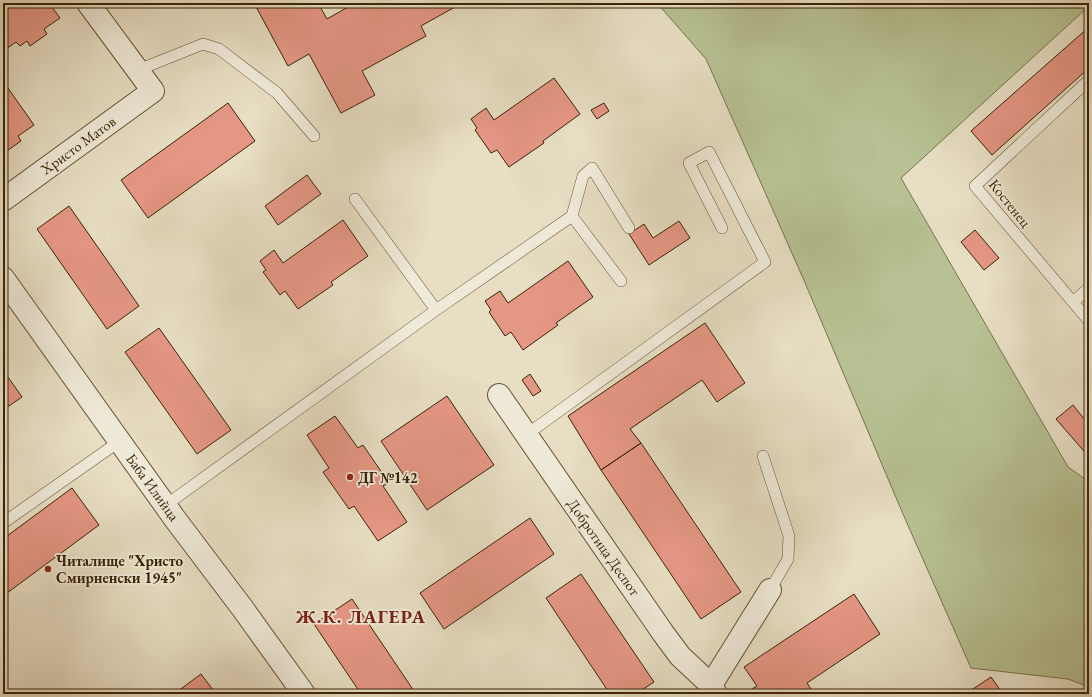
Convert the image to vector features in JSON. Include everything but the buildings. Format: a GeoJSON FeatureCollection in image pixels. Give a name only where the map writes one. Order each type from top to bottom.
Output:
{"type":"FeatureCollection","features":[{"type":"Feature","properties":{"kind":"street"},"geometry":{"type":"LineString","coordinates":[[88,3],[138,70]]}},
{"type":"Feature","properties":{"kind":"street","name":"Христо Матов"},"geometry":{"type":"LineString","coordinates":[[3,200],[153,91],[138,70]]}},
{"type":"Feature","properties":{"kind":"street","name":"Баба Илийца"},"geometry":{"type":"LineString","coordinates":[[3,278],[304,694]]}},
{"type":"Feature","properties":{"kind":"street","name":"Добротица Деспот"},"geometry":{"type":"LineString","coordinates":[[499,394],[680,656],[713,690]]}},
{"type":"Feature","properties":{"kind":"street"},"geometry":{"type":"LineString","coordinates":[[713,690],[770,590]]}},
{"type":"Feature","properties":{"kind":"lane"},"geometry":{"type":"LineString","coordinates":[[138,70],[203,44],[219,49],[277,93],[314,136]]}},
{"type":"Feature","properties":{"kind":"lane","name":"Костенец"},"geometry":{"type":"LineString","coordinates":[[1089,80],[975,186],[1089,321]]}},
{"type":"Feature","properties":{"kind":"lane"},"geometry":{"type":"LineString","coordinates":[[526,435],[764,262],[708,152],[689,163],[722,228]]}},
{"type":"Feature","properties":{"kind":"lane"},"geometry":{"type":"LineString","coordinates":[[166,505],[436,310],[572,216],[583,176],[592,168],[629,228]]}},
{"type":"Feature","properties":{"kind":"lane"},"geometry":{"type":"LineString","coordinates":[[355,199],[436,310]]}},
{"type":"Feature","properties":{"kind":"lane"},"geometry":{"type":"LineString","coordinates":[[572,216],[621,281]]}},
{"type":"Feature","properties":{"kind":"lane"},"geometry":{"type":"LineString","coordinates":[[1073,302],[1089,288]]}},
{"type":"Feature","properties":{"kind":"lane"},"geometry":{"type":"LineString","coordinates":[[3,523],[120,441]]}},
{"type":"Feature","properties":{"kind":"lane"},"geometry":{"type":"LineString","coordinates":[[764,456],[789,536],[788,558],[770,590]]}},
{"type":"Feature","properties":{"kind":"green space"},"geometry":{"type":"Polygon","coordinates":[[[657,3],[1089,3],[1089,6],[901,178],[1068,467],[1089,482],[1089,687],[1068,679],[971,668],[903,514],[803,278],[706,59],[657,3]]]}},
{"type":"Feature","properties":{"kind":"place","name":"ДГ №142"},"geometry":{"type":"Point","coordinates":[350,477]}},
{"type":"Feature","properties":{"kind":"place","name":"Читалище \"Христо Смирненски 1945\""},"geometry":{"type":"Point","coordinates":[48,569]}},
{"type":"Feature","properties":{"kind":"district","name":"Ж.К. ЛАГЕРА"},"geometry":{"type":"Point","coordinates":[361,616]}}]}
